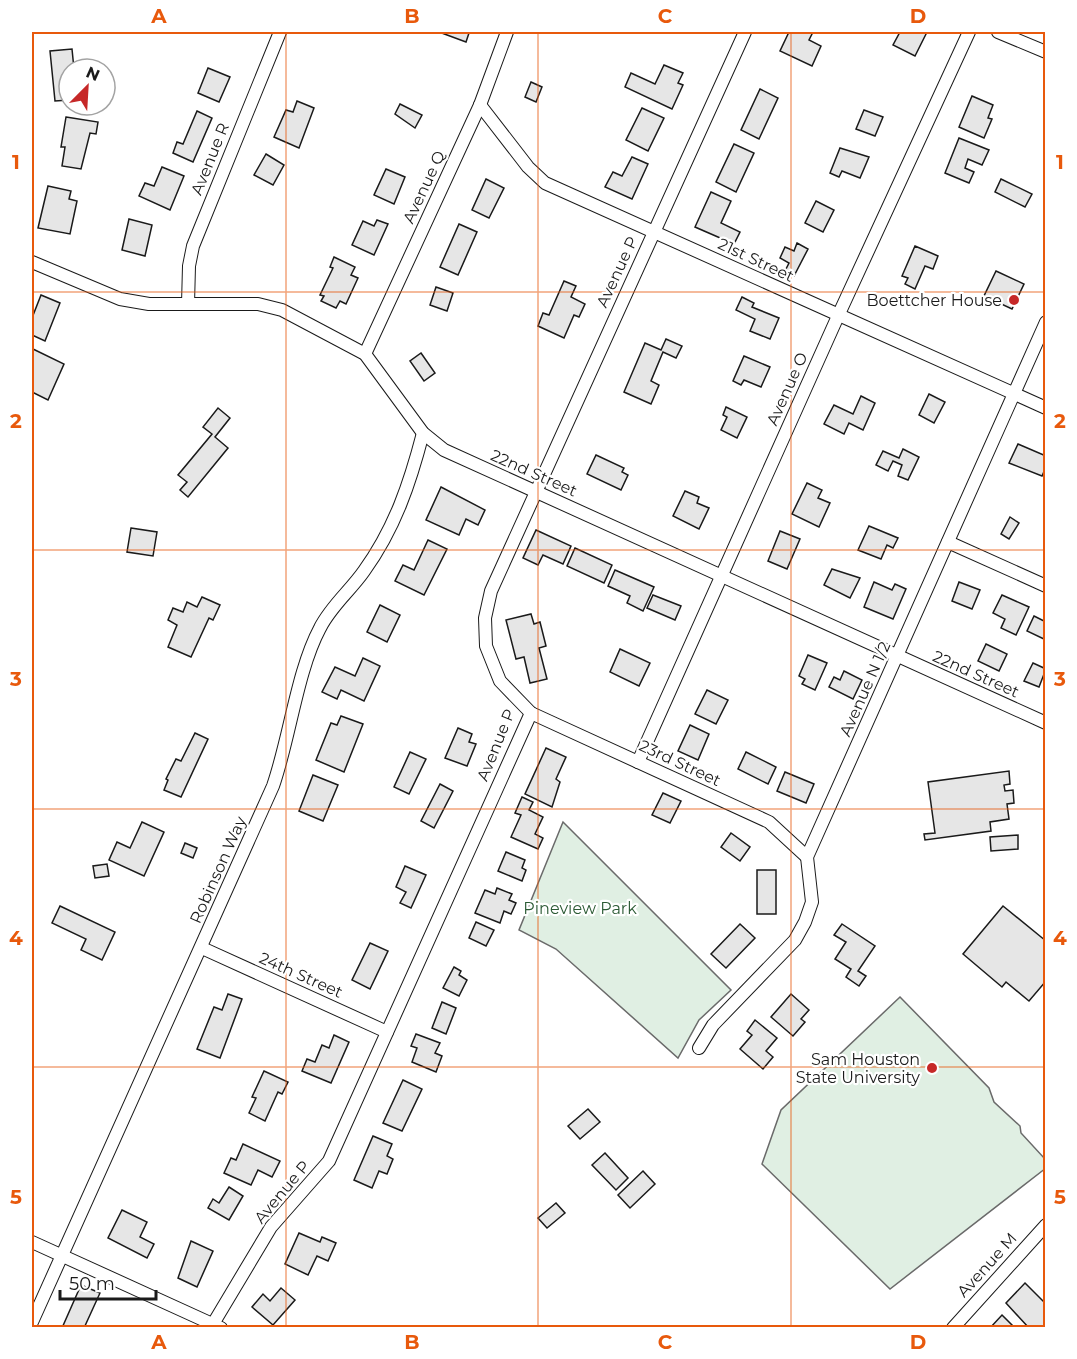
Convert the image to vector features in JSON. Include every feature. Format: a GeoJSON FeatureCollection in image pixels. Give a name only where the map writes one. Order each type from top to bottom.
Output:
{"type":"FeatureCollection","features":[{"type":"Feature","properties":{"kind":"street","name":"Avenue R"},"geometry":{"type":"LineString","coordinates":[[188,304],[189,266],[193,246],[280,32]]}},
{"type":"Feature","properties":{"kind":"street","name":"Avenue Q"},"geometry":{"type":"LineString","coordinates":[[366,354],[480,105],[507,32]]}},
{"type":"Feature","properties":{"kind":"street","name":"Avenue P"},"geometry":{"type":"LineString","coordinates":[[217,1326],[272,1227],[329,1161],[531,713],[500,681],[486,646],[485,618],[491,591],[534,491],[745,32]]}},
{"type":"Feature","properties":{"kind":"street","name":"Avenue O"},"geometry":{"type":"LineString","coordinates":[[638,762],[720,575],[969,32]]}},
{"type":"Feature","properties":{"kind":"street"},"geometry":{"type":"LineString","coordinates":[[998,32],[1046,52]]}},
{"type":"Feature","properties":{"kind":"street","name":"21st Street"},"geometry":{"type":"LineString","coordinates":[[480,105],[528,167],[545,183],[1046,408]]}},
{"type":"Feature","properties":{"kind":"street","name":"22nd Street"},"geometry":{"type":"LineString","coordinates":[[32,262],[120,299],[149,304],[258,304],[282,310],[366,354],[423,433],[444,450],[1046,723]]}},
{"type":"Feature","properties":{"kind":"street","name":"Avenue N 1/2"},"geometry":{"type":"LineString","coordinates":[[807,857],[1046,322]]}},
{"type":"Feature","properties":{"kind":"street","name":"Robinson Way"},"geometry":{"type":"LineString","coordinates":[[32,1322],[273,786],[285,752],[308,656],[319,629],[332,607],[364,572],[386,538],[406,494],[423,433]]}},
{"type":"Feature","properties":{"kind":"street"},"geometry":{"type":"LineString","coordinates":[[948,542],[1046,586]]}},
{"type":"Feature","properties":{"kind":"street","name":"23rd Street"},"geometry":{"type":"LineString","coordinates":[[531,713],[769,822],[807,857]]}},
{"type":"Feature","properties":{"kind":"street"},"geometry":{"type":"LineString","coordinates":[[699,1048],[713,1025],[795,940],[812,902],[807,857]]}},
{"type":"Feature","properties":{"kind":"street","name":"24th Street"},"geometry":{"type":"LineString","coordinates":[[202,948],[387,1032]]}},
{"type":"Feature","properties":{"kind":"street","name":"Avenue M"},"geometry":{"type":"LineString","coordinates":[[953,1328],[1046,1225]]}},
{"type":"Feature","properties":{"kind":"street"},"geometry":{"type":"LineString","coordinates":[[32,1242],[217,1326]]}},
{"type":"Feature","properties":{"kind":"green space","name":"Pineview Park"},"geometry":{"type":"Polygon","coordinates":[[[563,822],[731,990],[699,1020],[678,1058],[556,949],[519,930],[563,822]]]}},
{"type":"Feature","properties":{"kind":"green space"},"geometry":{"type":"Polygon","coordinates":[[[900,997],[989,1088],[994,1102],[1020,1126],[1021,1133],[1045,1159],[1046,1168],[890,1289],[762,1164],[781,1110],[900,997]]]}},
{"type":"Feature","properties":{"kind":"building"},"geometry":{"type":"Polygon","coordinates":[[[439,32],[465,32],[469,33],[466,42],[439,32]]]}},
{"type":"Feature","properties":{"kind":"building"},"geometry":{"type":"Polygon","coordinates":[[[789,32],[813,32],[809,40],[821,46],[812,66],[780,51],[789,32]]]}},
{"type":"Feature","properties":{"kind":"building"},"geometry":{"type":"Polygon","coordinates":[[[900,32],[927,32],[915,56],[893,45],[900,32]]]}},
{"type":"Feature","properties":{"kind":"building"},"geometry":{"type":"Polygon","coordinates":[[[72,49],[73,57],[57,57],[57,101],[55,101],[50,51],[72,49]]]}},
{"type":"Feature","properties":{"kind":"building"},"geometry":{"type":"Polygon","coordinates":[[[664,65],[683,73],[678,83],[683,85],[672,109],[625,87],[631,73],[655,84],[664,65]]]}},
{"type":"Feature","properties":{"kind":"building"},"geometry":{"type":"Polygon","coordinates":[[[208,68],[230,77],[219,102],[198,93],[208,68]]]}},
{"type":"Feature","properties":{"kind":"building"},"geometry":{"type":"Polygon","coordinates":[[[531,82],[542,87],[536,102],[525,97],[531,82]]]}},
{"type":"Feature","properties":{"kind":"building"},"geometry":{"type":"Polygon","coordinates":[[[760,89],[778,98],[759,139],[741,130],[760,89]]]}},
{"type":"Feature","properties":{"kind":"building"},"geometry":{"type":"Polygon","coordinates":[[[972,96],[993,105],[988,118],[992,119],[984,138],[959,127],[972,96]]]}},
{"type":"Feature","properties":{"kind":"building"},"geometry":{"type":"Polygon","coordinates":[[[297,101],[314,108],[299,148],[274,137],[286,110],[293,112],[297,101]]]}},
{"type":"Feature","properties":{"kind":"building"},"geometry":{"type":"Polygon","coordinates":[[[400,104],[422,115],[415,128],[395,114],[400,104]]]}},
{"type":"Feature","properties":{"kind":"building"},"geometry":{"type":"Polygon","coordinates":[[[642,108],[664,118],[648,151],[626,140],[642,108]]]}},
{"type":"Feature","properties":{"kind":"building"},"geometry":{"type":"Polygon","coordinates":[[[864,110],[883,117],[875,136],[856,129],[864,110]]]}},
{"type":"Feature","properties":{"kind":"building"},"geometry":{"type":"Polygon","coordinates":[[[197,111],[212,118],[193,162],[173,153],[177,142],[183,144],[197,111]]]}},
{"type":"Feature","properties":{"kind":"building"},"geometry":{"type":"Polygon","coordinates":[[[66,117],[98,122],[96,134],[90,133],[81,169],[62,166],[65,147],[61,147],[66,117]]]}},
{"type":"Feature","properties":{"kind":"building"},"geometry":{"type":"Polygon","coordinates":[[[959,138],[989,150],[982,165],[968,159],[965,168],[974,172],[969,183],[945,173],[959,138]]]}},
{"type":"Feature","properties":{"kind":"building"},"geometry":{"type":"Polygon","coordinates":[[[734,144],[754,153],[736,192],[716,182],[734,144]]]}},
{"type":"Feature","properties":{"kind":"building"},"geometry":{"type":"Polygon","coordinates":[[[840,148],[869,157],[860,178],[842,171],[839,177],[830,173],[840,148]]]}},
{"type":"Feature","properties":{"kind":"building"},"geometry":{"type":"Polygon","coordinates":[[[266,154],[284,165],[273,185],[254,175],[266,154]]]}},
{"type":"Feature","properties":{"kind":"building"},"geometry":{"type":"Polygon","coordinates":[[[632,157],[648,164],[632,199],[605,187],[613,172],[622,176],[632,157]]]}},
{"type":"Feature","properties":{"kind":"building"},"geometry":{"type":"Polygon","coordinates":[[[162,167],[184,176],[170,210],[139,196],[145,183],[154,186],[162,167]]]}},
{"type":"Feature","properties":{"kind":"building"},"geometry":{"type":"Polygon","coordinates":[[[386,169],[405,177],[394,204],[374,195],[386,169]]]}},
{"type":"Feature","properties":{"kind":"building"},"geometry":{"type":"Polygon","coordinates":[[[486,179],[504,188],[489,218],[472,210],[486,179]]]}},
{"type":"Feature","properties":{"kind":"building"},"geometry":{"type":"Polygon","coordinates":[[[1001,179],[1032,194],[1025,207],[995,192],[1001,179]]]}},
{"type":"Feature","properties":{"kind":"building"},"geometry":{"type":"Polygon","coordinates":[[[48,186],[71,191],[69,199],[77,201],[70,234],[38,228],[48,186]]]}},
{"type":"Feature","properties":{"kind":"building"},"geometry":{"type":"Polygon","coordinates":[[[711,192],[731,201],[721,223],[740,232],[734,244],[695,227],[711,192]]]}},
{"type":"Feature","properties":{"kind":"building"},"geometry":{"type":"Polygon","coordinates":[[[816,201],[834,210],[823,232],[805,223],[816,201]]]}},
{"type":"Feature","properties":{"kind":"building"},"geometry":{"type":"Polygon","coordinates":[[[129,219],[152,225],[145,256],[122,250],[129,219]]]}},
{"type":"Feature","properties":{"kind":"building"},"geometry":{"type":"Polygon","coordinates":[[[377,220],[388,224],[374,255],[352,245],[363,221],[374,226],[377,220]]]}},
{"type":"Feature","properties":{"kind":"building"},"geometry":{"type":"Polygon","coordinates":[[[459,224],[477,232],[458,275],[440,267],[459,224]]]}},
{"type":"Feature","properties":{"kind":"building"},"geometry":{"type":"Polygon","coordinates":[[[797,243],[808,249],[794,276],[785,271],[789,263],[780,258],[785,247],[794,251],[797,243]]]}},
{"type":"Feature","properties":{"kind":"building"},"geometry":{"type":"Polygon","coordinates":[[[915,246],[938,256],[933,269],[925,266],[915,289],[905,284],[908,278],[902,276],[915,246]]]}},
{"type":"Feature","properties":{"kind":"building"},"geometry":{"type":"Polygon","coordinates":[[[334,257],[355,267],[351,275],[358,278],[346,304],[340,301],[336,308],[321,301],[324,296],[320,295],[333,268],[330,267],[334,257]]]}},
{"type":"Feature","properties":{"kind":"building"},"geometry":{"type":"Polygon","coordinates":[[[996,271],[1024,284],[1012,309],[984,296],[996,271]]]}},
{"type":"Feature","properties":{"kind":"building"},"geometry":{"type":"Polygon","coordinates":[[[564,281],[576,286],[571,297],[585,304],[579,317],[574,315],[564,338],[538,326],[543,313],[549,315],[564,281]]]}},
{"type":"Feature","properties":{"kind":"building"},"geometry":{"type":"Polygon","coordinates":[[[436,287],[453,293],[447,311],[430,305],[436,287]]]}},
{"type":"Feature","properties":{"kind":"building"},"geometry":{"type":"Polygon","coordinates":[[[41,295],[60,303],[45,341],[32,335],[32,318],[41,295]]]}},
{"type":"Feature","properties":{"kind":"building"},"geometry":{"type":"Polygon","coordinates":[[[742,297],[754,303],[752,307],[779,318],[770,339],[750,331],[755,319],[736,310],[742,297]]]}},
{"type":"Feature","properties":{"kind":"building"},"geometry":{"type":"Polygon","coordinates":[[[666,339],[682,346],[676,358],[663,352],[651,381],[659,385],[651,404],[624,392],[645,343],[661,350],[666,339]]]}},
{"type":"Feature","properties":{"kind":"building"},"geometry":{"type":"Polygon","coordinates":[[[33,349],[64,364],[48,400],[32,392],[33,349]]]}},
{"type":"Feature","properties":{"kind":"building"},"geometry":{"type":"Polygon","coordinates":[[[421,353],[435,373],[424,381],[410,361],[421,353]]]}},
{"type":"Feature","properties":{"kind":"building"},"geometry":{"type":"Polygon","coordinates":[[[744,356],[770,367],[761,387],[744,380],[741,385],[733,381],[744,356]]]}},
{"type":"Feature","properties":{"kind":"building"},"geometry":{"type":"Polygon","coordinates":[[[929,394],[945,402],[934,423],[919,415],[929,394]]]}},
{"type":"Feature","properties":{"kind":"building"},"geometry":{"type":"Polygon","coordinates":[[[861,396],[875,403],[863,430],[849,423],[844,434],[824,424],[834,405],[853,414],[861,396]]]}},
{"type":"Feature","properties":{"kind":"building"},"geometry":{"type":"Polygon","coordinates":[[[726,407],[747,417],[737,438],[721,430],[727,417],[723,415],[726,407]]]}},
{"type":"Feature","properties":{"kind":"building"},"geometry":{"type":"Polygon","coordinates":[[[218,408],[230,418],[215,437],[228,448],[188,497],[180,490],[187,482],[178,475],[212,434],[203,427],[218,408]]]}},
{"type":"Feature","properties":{"kind":"building"},"geometry":{"type":"Polygon","coordinates":[[[1018,444],[1046,456],[1046,467],[1042,476],[1009,463],[1018,444]]]}},
{"type":"Feature","properties":{"kind":"building"},"geometry":{"type":"Polygon","coordinates":[[[903,449],[919,457],[908,480],[898,476],[902,465],[893,461],[888,471],[876,465],[883,451],[899,458],[903,449]]]}},
{"type":"Feature","properties":{"kind":"building"},"geometry":{"type":"Polygon","coordinates":[[[596,455],[624,468],[622,472],[628,475],[621,490],[587,474],[596,455]]]}},
{"type":"Feature","properties":{"kind":"building"},"geometry":{"type":"Polygon","coordinates":[[[807,483],[822,490],[818,498],[830,503],[819,527],[792,514],[807,483]]]}},
{"type":"Feature","properties":{"kind":"building"},"geometry":{"type":"Polygon","coordinates":[[[441,487],[485,510],[478,525],[466,519],[459,535],[426,520],[441,487]]]}},
{"type":"Feature","properties":{"kind":"building"},"geometry":{"type":"Polygon","coordinates":[[[685,491],[699,497],[697,503],[709,508],[699,529],[673,516],[685,491]]]}},
{"type":"Feature","properties":{"kind":"building"},"geometry":{"type":"Polygon","coordinates":[[[1010,517],[1019,523],[1009,539],[1001,534],[1010,517]]]}},
{"type":"Feature","properties":{"kind":"building"},"geometry":{"type":"Polygon","coordinates":[[[869,526],[898,538],[893,548],[887,545],[881,559],[858,550],[869,526]]]}},
{"type":"Feature","properties":{"kind":"building"},"geometry":{"type":"Polygon","coordinates":[[[131,528],[157,532],[153,556],[127,552],[131,528]]]}},
{"type":"Feature","properties":{"kind":"building"},"geometry":{"type":"Polygon","coordinates":[[[536,530],[571,546],[563,564],[543,555],[538,565],[523,558],[536,530]]]}},
{"type":"Feature","properties":{"kind":"building"},"geometry":{"type":"Polygon","coordinates":[[[780,531],[800,539],[787,569],[768,561],[780,531]]]}},
{"type":"Feature","properties":{"kind":"building"},"geometry":{"type":"Polygon","coordinates":[[[428,540],[447,549],[424,595],[395,581],[403,565],[414,570],[428,540]]]}},
{"type":"Feature","properties":{"kind":"building"},"geometry":{"type":"Polygon","coordinates":[[[575,548],[612,565],[604,583],[567,566],[575,548]]]}},
{"type":"Feature","properties":{"kind":"building"},"geometry":{"type":"Polygon","coordinates":[[[832,569],[860,578],[850,598],[824,585],[832,569]]]}},
{"type":"Feature","properties":{"kind":"building"},"geometry":{"type":"Polygon","coordinates":[[[615,570],[654,587],[643,611],[627,603],[630,596],[608,586],[615,570]]]}},
{"type":"Feature","properties":{"kind":"building"},"geometry":{"type":"Polygon","coordinates":[[[874,582],[892,590],[895,584],[906,589],[893,619],[864,607],[874,582]]]}},
{"type":"Feature","properties":{"kind":"building"},"geometry":{"type":"Polygon","coordinates":[[[959,582],[980,590],[972,609],[952,601],[959,582]]]}},
{"type":"Feature","properties":{"kind":"building"},"geometry":{"type":"Polygon","coordinates":[[[653,595],[681,606],[675,620],[647,608],[653,595]]]}},
{"type":"Feature","properties":{"kind":"building"},"geometry":{"type":"Polygon","coordinates":[[[1002,595],[1029,607],[1016,635],[1001,628],[1005,619],[993,613],[1002,595]]]}},
{"type":"Feature","properties":{"kind":"building"},"geometry":{"type":"Polygon","coordinates":[[[202,597],[220,605],[213,620],[209,618],[191,657],[168,647],[177,625],[168,620],[173,608],[183,612],[187,602],[197,607],[202,597]]]}},
{"type":"Feature","properties":{"kind":"building"},"geometry":{"type":"Polygon","coordinates":[[[380,605],[400,615],[387,642],[367,632],[380,605]]]}},
{"type":"Feature","properties":{"kind":"building"},"geometry":{"type":"Polygon","coordinates":[[[531,614],[534,624],[540,622],[546,646],[539,648],[547,679],[530,683],[524,657],[516,659],[506,620],[531,614]]]}},
{"type":"Feature","properties":{"kind":"building"},"geometry":{"type":"Polygon","coordinates":[[[1034,616],[1046,622],[1046,640],[1027,631],[1034,616]]]}},
{"type":"Feature","properties":{"kind":"building"},"geometry":{"type":"Polygon","coordinates":[[[986,644],[1007,654],[999,671],[978,661],[986,644]]]}},
{"type":"Feature","properties":{"kind":"building"},"geometry":{"type":"Polygon","coordinates":[[[620,649],[650,663],[639,686],[610,672],[620,649]]]}},
{"type":"Feature","properties":{"kind":"building"},"geometry":{"type":"Polygon","coordinates":[[[808,655],[827,663],[815,690],[802,684],[805,679],[799,676],[808,655]]]}},
{"type":"Feature","properties":{"kind":"building"},"geometry":{"type":"Polygon","coordinates":[[[363,658],[380,666],[364,701],[341,690],[337,699],[322,692],[335,667],[355,676],[363,658]]]}},
{"type":"Feature","properties":{"kind":"building"},"geometry":{"type":"Polygon","coordinates":[[[1033,663],[1046,669],[1039,687],[1024,681],[1033,663]]]}},
{"type":"Feature","properties":{"kind":"building"},"geometry":{"type":"Polygon","coordinates":[[[844,671],[862,680],[853,699],[829,687],[834,677],[840,680],[844,671]]]}},
{"type":"Feature","properties":{"kind":"building"},"geometry":{"type":"Polygon","coordinates":[[[707,690],[728,700],[716,724],[695,714],[707,690]]]}},
{"type":"Feature","properties":{"kind":"building"},"geometry":{"type":"Polygon","coordinates":[[[341,716],[363,724],[344,772],[316,760],[331,723],[337,725],[341,716]]]}},
{"type":"Feature","properties":{"kind":"building"},"geometry":{"type":"Polygon","coordinates":[[[690,725],[709,734],[698,760],[678,751],[690,725]]]}},
{"type":"Feature","properties":{"kind":"building"},"geometry":{"type":"Polygon","coordinates":[[[458,728],[472,734],[469,742],[476,744],[467,766],[445,758],[458,728]]]}},
{"type":"Feature","properties":{"kind":"building"},"geometry":{"type":"Polygon","coordinates":[[[195,733],[208,739],[181,797],[164,790],[168,780],[166,779],[176,759],[181,761],[195,733]]]}},
{"type":"Feature","properties":{"kind":"building"},"geometry":{"type":"Polygon","coordinates":[[[546,748],[566,757],[556,779],[560,782],[552,807],[525,794],[546,748]]]}},
{"type":"Feature","properties":{"kind":"building"},"geometry":{"type":"Polygon","coordinates":[[[410,752],[426,759],[409,794],[394,787],[410,752]]]}},
{"type":"Feature","properties":{"kind":"building"},"geometry":{"type":"Polygon","coordinates":[[[746,752],[776,767],[768,784],[738,769],[746,752]]]}},
{"type":"Feature","properties":{"kind":"building"},"geometry":{"type":"Polygon","coordinates":[[[1009,771],[1010,784],[1004,785],[1005,791],[1013,790],[1014,803],[1007,804],[1009,819],[990,822],[991,831],[925,840],[924,834],[935,833],[928,782],[1009,771]]]}},
{"type":"Feature","properties":{"kind":"building"},"geometry":{"type":"Polygon","coordinates":[[[785,772],[814,784],[806,803],[777,791],[785,772]]]}},
{"type":"Feature","properties":{"kind":"building"},"geometry":{"type":"Polygon","coordinates":[[[313,775],[338,785],[323,821],[299,811],[313,775]]]}},
{"type":"Feature","properties":{"kind":"building"},"geometry":{"type":"Polygon","coordinates":[[[440,784],[453,791],[434,828],[421,821],[440,784]]]}},
{"type":"Feature","properties":{"kind":"building"},"geometry":{"type":"Polygon","coordinates":[[[663,793],[681,801],[670,823],[652,815],[663,793]]]}},
{"type":"Feature","properties":{"kind":"building"},"geometry":{"type":"Polygon","coordinates":[[[522,797],[533,802],[529,810],[543,817],[535,834],[543,838],[538,849],[511,837],[521,815],[515,813],[522,797]]]}},
{"type":"Feature","properties":{"kind":"building"},"geometry":{"type":"Polygon","coordinates":[[[142,822],[164,832],[144,876],[109,860],[117,842],[130,848],[142,822]]]}},
{"type":"Feature","properties":{"kind":"building"},"geometry":{"type":"Polygon","coordinates":[[[731,833],[750,847],[740,861],[721,847],[731,833]]]}},
{"type":"Feature","properties":{"kind":"building"},"geometry":{"type":"Polygon","coordinates":[[[1018,835],[1018,849],[991,851],[990,837],[1018,835]]]}},
{"type":"Feature","properties":{"kind":"building"},"geometry":{"type":"Polygon","coordinates":[[[185,843],[197,848],[193,858],[181,853],[185,843]]]}},
{"type":"Feature","properties":{"kind":"building"},"geometry":{"type":"Polygon","coordinates":[[[506,852],[525,860],[522,868],[526,870],[522,881],[498,871],[506,852]]]}},
{"type":"Feature","properties":{"kind":"building"},"geometry":{"type":"Polygon","coordinates":[[[107,864],[109,876],[95,878],[93,866],[107,864]]]}},
{"type":"Feature","properties":{"kind":"building"},"geometry":{"type":"Polygon","coordinates":[[[405,866],[426,875],[411,908],[400,903],[406,892],[396,887],[405,866]]]}},
{"type":"Feature","properties":{"kind":"building"},"geometry":{"type":"Polygon","coordinates":[[[757,870],[776,870],[776,914],[757,914],[757,870]]]}},
{"type":"Feature","properties":{"kind":"building"},"geometry":{"type":"Polygon","coordinates":[[[497,888],[512,894],[509,900],[516,903],[511,914],[504,911],[500,923],[475,913],[485,890],[495,894],[497,888]]]}},
{"type":"Feature","properties":{"kind":"building"},"geometry":{"type":"Polygon","coordinates":[[[60,906],[115,932],[102,960],[81,950],[86,939],[52,923],[60,906]]]}},
{"type":"Feature","properties":{"kind":"building"},"geometry":{"type":"Polygon","coordinates":[[[1003,906],[1046,941],[1046,981],[1029,1001],[1006,982],[1002,987],[963,954],[1003,906]]]}},
{"type":"Feature","properties":{"kind":"building"},"geometry":{"type":"Polygon","coordinates":[[[476,922],[494,930],[486,946],[469,938],[476,922]]]}},
{"type":"Feature","properties":{"kind":"building"},"geometry":{"type":"Polygon","coordinates":[[[740,924],[755,938],[726,968],[711,954],[740,924]]]}},
{"type":"Feature","properties":{"kind":"building"},"geometry":{"type":"Polygon","coordinates":[[[842,924],[875,946],[858,971],[866,976],[859,986],[846,977],[851,969],[835,959],[846,942],[834,935],[842,924]]]}},
{"type":"Feature","properties":{"kind":"building"},"geometry":{"type":"Polygon","coordinates":[[[370,943],[388,951],[370,989],[352,980],[370,943]]]}},
{"type":"Feature","properties":{"kind":"building"},"geometry":{"type":"Polygon","coordinates":[[[454,967],[461,971],[459,975],[467,980],[459,996],[443,988],[454,967]]]}},
{"type":"Feature","properties":{"kind":"building"},"geometry":{"type":"Polygon","coordinates":[[[228,994],[242,999],[220,1058],[197,1049],[214,1007],[222,1010],[228,994]]]}},
{"type":"Feature","properties":{"kind":"building"},"geometry":{"type":"Polygon","coordinates":[[[791,994],[809,1010],[801,1019],[805,1022],[793,1036],[771,1017],[791,994]]]}},
{"type":"Feature","properties":{"kind":"building"},"geometry":{"type":"Polygon","coordinates":[[[442,1002],[456,1008],[446,1034],[432,1028],[442,1002]]]}},
{"type":"Feature","properties":{"kind":"building"},"geometry":{"type":"Polygon","coordinates":[[[755,1020],[777,1038],[766,1051],[773,1057],[763,1069],[740,1049],[752,1035],[747,1031],[755,1020]]]}},
{"type":"Feature","properties":{"kind":"building"},"geometry":{"type":"Polygon","coordinates":[[[416,1034],[440,1043],[435,1053],[442,1056],[436,1072],[412,1062],[417,1048],[411,1046],[416,1034]]]}},
{"type":"Feature","properties":{"kind":"building"},"geometry":{"type":"Polygon","coordinates":[[[334,1035],[349,1042],[331,1083],[302,1071],[307,1059],[315,1062],[322,1045],[329,1048],[334,1035]]]}},
{"type":"Feature","properties":{"kind":"building"},"geometry":{"type":"Polygon","coordinates":[[[264,1071],[288,1082],[282,1094],[278,1092],[265,1121],[249,1113],[256,1098],[252,1097],[264,1071]]]}},
{"type":"Feature","properties":{"kind":"building"},"geometry":{"type":"Polygon","coordinates":[[[403,1080],[422,1089],[402,1131],[383,1123],[403,1080]]]}},
{"type":"Feature","properties":{"kind":"building"},"geometry":{"type":"Polygon","coordinates":[[[588,1109],[600,1122],[580,1139],[568,1126],[588,1109]]]}},
{"type":"Feature","properties":{"kind":"building"},"geometry":{"type":"Polygon","coordinates":[[[373,1136],[392,1144],[387,1156],[393,1159],[387,1174],[379,1171],[372,1188],[354,1180],[373,1136]]]}},
{"type":"Feature","properties":{"kind":"building"},"geometry":{"type":"Polygon","coordinates":[[[243,1144],[280,1161],[272,1177],[258,1170],[251,1185],[224,1173],[231,1158],[236,1160],[243,1144]]]}},
{"type":"Feature","properties":{"kind":"building"},"geometry":{"type":"Polygon","coordinates":[[[605,1153],[628,1178],[616,1190],[592,1165],[605,1153]]]}},
{"type":"Feature","properties":{"kind":"building"},"geometry":{"type":"Polygon","coordinates":[[[643,1171],[655,1184],[630,1208],[618,1195],[643,1171]]]}},
{"type":"Feature","properties":{"kind":"building"},"geometry":{"type":"Polygon","coordinates":[[[229,1187],[243,1196],[229,1220],[208,1208],[213,1199],[219,1203],[229,1187]]]}},
{"type":"Feature","properties":{"kind":"building"},"geometry":{"type":"Polygon","coordinates":[[[556,1203],[565,1213],[547,1228],[538,1218],[556,1203]]]}},
{"type":"Feature","properties":{"kind":"building"},"geometry":{"type":"Polygon","coordinates":[[[122,1210],[147,1222],[140,1237],[154,1244],[147,1258],[108,1238],[122,1210]]]}},
{"type":"Feature","properties":{"kind":"building"},"geometry":{"type":"Polygon","coordinates":[[[299,1233],[320,1242],[322,1237],[336,1243],[328,1261],[317,1256],[308,1275],[285,1264],[299,1233]]]}},
{"type":"Feature","properties":{"kind":"building"},"geometry":{"type":"Polygon","coordinates":[[[191,1241],[213,1251],[197,1287],[178,1278],[191,1241]]]}},
{"type":"Feature","properties":{"kind":"building"},"geometry":{"type":"Polygon","coordinates":[[[1025,1283],[1046,1304],[1046,1328],[1029,1328],[1006,1303],[1025,1283]]]}},
{"type":"Feature","properties":{"kind":"building"},"geometry":{"type":"Polygon","coordinates":[[[81,1285],[100,1293],[84,1328],[62,1328],[81,1285]]]}},
{"type":"Feature","properties":{"kind":"building"},"geometry":{"type":"Polygon","coordinates":[[[281,1288],[295,1300],[273,1325],[252,1307],[263,1294],[270,1301],[281,1288]]]}},
{"type":"Feature","properties":{"kind":"building"},"geometry":{"type":"Polygon","coordinates":[[[1002,1315],[1015,1328],[990,1328],[1002,1315]]]}},
{"type":"Feature","properties":{"kind":"place","name":"Boettcher House"},"geometry":{"type":"Point","coordinates":[1014,300]}},
{"type":"Feature","properties":{"kind":"place","name":"Sam Houston State University"},"geometry":{"type":"Point","coordinates":[932,1068]}}]}
